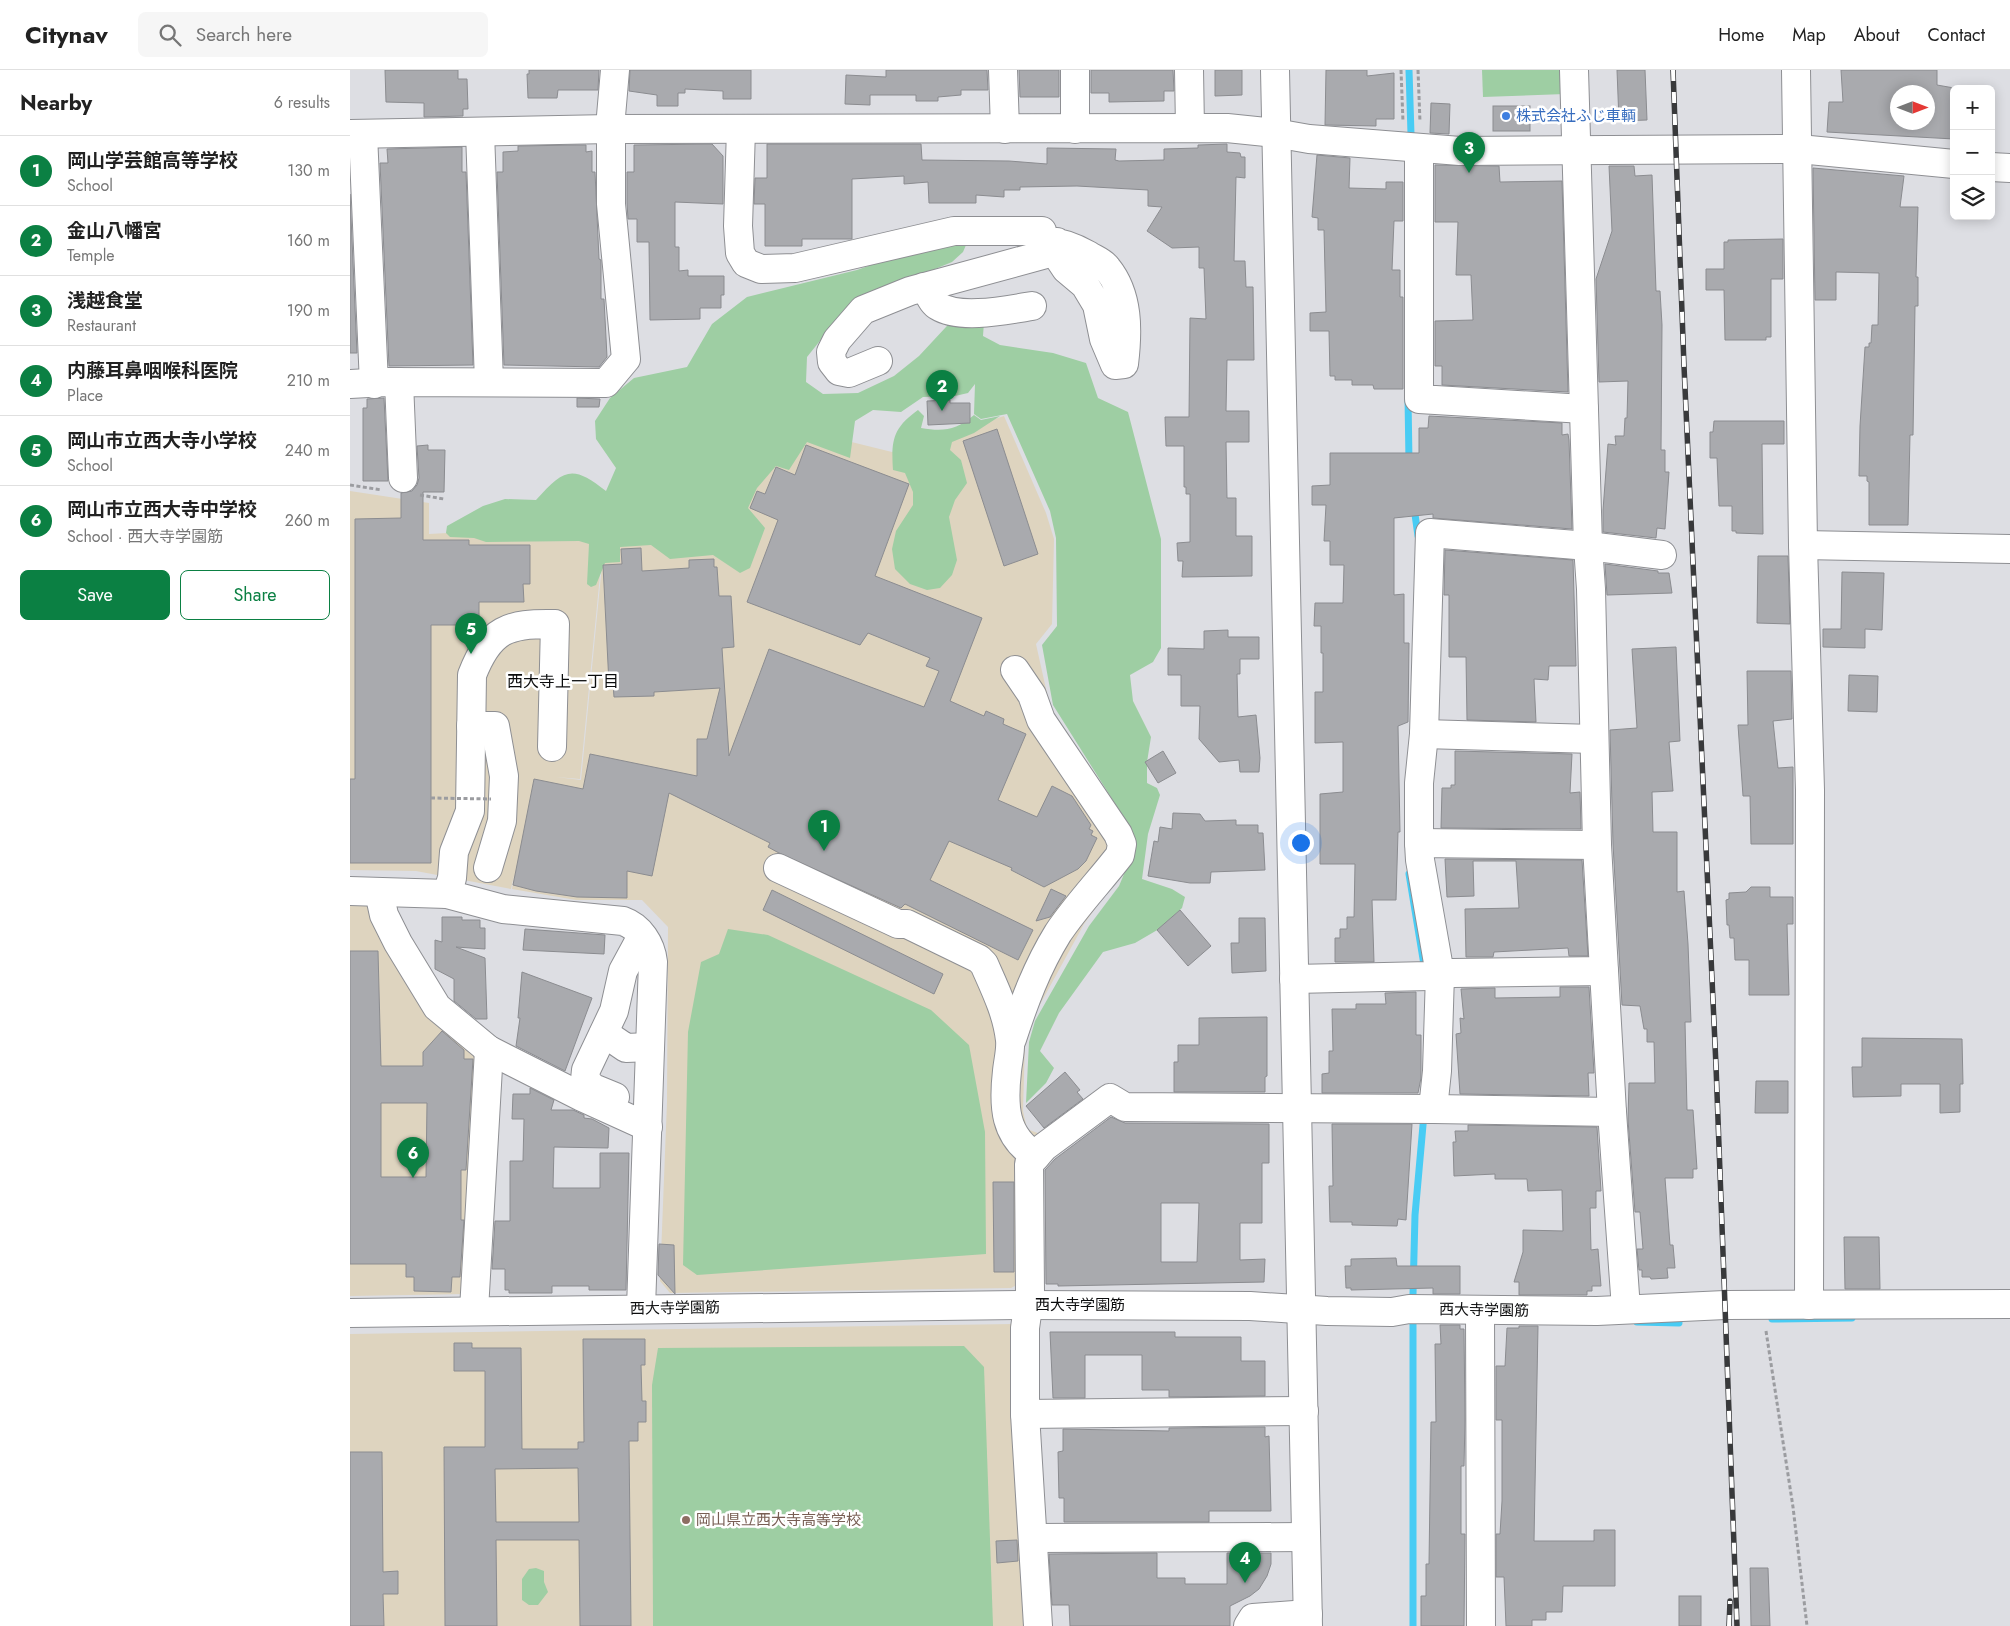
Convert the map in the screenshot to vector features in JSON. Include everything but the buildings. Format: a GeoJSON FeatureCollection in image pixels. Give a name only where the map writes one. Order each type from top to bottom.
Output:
{"type":"FeatureCollection","features":[{"type":"Feature","properties":{"kind":"street"},"geometry":{"type":"LineString","coordinates":[[374,383],[606,383],[626,359],[611,204],[610,129],[615,70]]}},
{"type":"Feature","properties":{"kind":"street"},"geometry":{"type":"LineString","coordinates":[[1004,70],[1005,129]]}},
{"type":"Feature","properties":{"kind":"street"},"geometry":{"type":"LineString","coordinates":[[1075,70],[1076,129]]}},
{"type":"Feature","properties":{"kind":"street"},"geometry":{"type":"LineString","coordinates":[[1189,70],[1190,128]]}},
{"type":"Feature","properties":{"kind":"street"},"geometry":{"type":"LineString","coordinates":[[1248,1626],[1253,1618],[1308,1620],[1275,70]]}},
{"type":"Feature","properties":{"kind":"street"},"geometry":{"type":"LineString","coordinates":[[1574,70],[1588,546],[1591,589],[1597,845],[1612,1112],[1626,1309]]}},
{"type":"Feature","properties":{"kind":"street"},"geometry":{"type":"LineString","coordinates":[[1796,70],[1799,149],[1798,209],[1803,545],[1810,790],[1809,1305]]}},
{"type":"Feature","properties":{"kind":"street"},"geometry":{"type":"LineString","coordinates":[[403,478],[374,383],[356,134],[610,129],[1226,128],[1276,133],[1309,139],[1460,151],[1799,149],[1950,164]]}},
{"type":"Feature","properties":{"kind":"street"},"geometry":{"type":"LineString","coordinates":[[741,129],[738,226],[740,254],[746,263],[761,269],[795,268],[954,232],[1042,231],[1050,242],[1046,254],[924,287],[863,310],[836,340],[831,352],[832,362],[838,371],[849,373],[878,361]]}},
{"type":"Feature","properties":{"kind":"street"},"geometry":{"type":"LineString","coordinates":[[480,132],[489,382]]}},
{"type":"Feature","properties":{"kind":"street"},"geometry":{"type":"LineString","coordinates":[[1411,147],[1419,399],[1584,409]]}},
{"type":"Feature","properties":{"kind":"street"},"geometry":{"type":"LineString","coordinates":[[1995,167],[2010,168]]}},
{"type":"Feature","properties":{"kind":"street"},"geometry":{"type":"LineString","coordinates":[[924,287],[936,306],[948,310],[983,314],[1032,306]]}},
{"type":"Feature","properties":{"kind":"street"},"geometry":{"type":"LineString","coordinates":[[1426,1109],[1437,1072],[1419,843],[1419,783],[1424,734],[1430,533],[1588,546],[1662,555]]}},
{"type":"Feature","properties":{"kind":"street"},"geometry":{"type":"LineString","coordinates":[[1803,545],[2010,548]]}},
{"type":"Feature","properties":{"kind":"street"},"geometry":{"type":"LineString","coordinates":[[454,852],[470,811],[472,675],[478,658],[489,644],[499,635],[518,624],[555,624],[552,747]]}},
{"type":"Feature","properties":{"kind":"street"},"geometry":{"type":"LineString","coordinates":[[1015,670],[1025,681],[1041,720],[1118,834],[1122,844],[1120,855],[1059,932],[1042,962],[1025,998],[1011,1043],[1007,1072],[1006,1113],[1021,1146],[1036,1156]]}},
{"type":"Feature","properties":{"kind":"street"},"geometry":{"type":"LineString","coordinates":[[471,726],[495,726],[504,776],[502,822],[488,868]]}},
{"type":"Feature","properties":{"kind":"street"},"geometry":{"type":"LineString","coordinates":[[1424,734],[1594,739]]}},
{"type":"Feature","properties":{"kind":"street"},"geometry":{"type":"LineString","coordinates":[[447,894],[452,878],[454,852],[451,831],[451,772]]}},
{"type":"Feature","properties":{"kind":"street"},"geometry":{"type":"LineString","coordinates":[[1419,843],[1597,845]]}},
{"type":"Feature","properties":{"kind":"street"},"geometry":{"type":"LineString","coordinates":[[778,868],[898,924],[907,924],[979,959],[984,964],[1006,1013],[1011,1043]]}},
{"type":"Feature","properties":{"kind":"street"},"geometry":{"type":"LineString","coordinates":[[350,892],[447,894],[503,908],[623,921],[633,924],[642,936],[652,951],[653,962],[641,1308]]}},
{"type":"Feature","properties":{"kind":"street"},"geometry":{"type":"LineString","coordinates":[[378,892],[384,915],[398,943],[429,997],[437,1007],[489,1050],[582,1098],[648,1119]]}},
{"type":"Feature","properties":{"kind":"street"},"geometry":{"type":"LineString","coordinates":[[642,936],[623,971],[618,1000],[586,1070],[585,1080],[593,1088],[648,1119]]}},
{"type":"Feature","properties":{"kind":"street"},"geometry":{"type":"LineString","coordinates":[[1294,979],[1604,971]]}},
{"type":"Feature","properties":{"kind":"street"},"geometry":{"type":"LineString","coordinates":[[604,1033],[626,1048],[650,1047]]}},
{"type":"Feature","properties":{"kind":"street"},"geometry":{"type":"LineString","coordinates":[[474,1310],[489,1050]]}},
{"type":"Feature","properties":{"kind":"street"},"geometry":{"type":"LineString","coordinates":[[1038,1626],[1025,1414],[1025,1328],[1028,1305],[1029,1164],[1044,1147],[1110,1098],[1125,1107],[1612,1112]]}},
{"type":"Feature","properties":{"kind":"street","name":"西大寺学園筋"},"geometry":{"type":"LineString","coordinates":[[350,1313],[641,1308],[1028,1305],[1250,1306],[1383,1312],[1409,1309],[1626,1309],[1762,1305],[2010,1304]]}},
{"type":"Feature","properties":{"kind":"street"},"geometry":{"type":"LineString","coordinates":[[1480,1310],[1481,1626]]}},
{"type":"Feature","properties":{"kind":"street"},"geometry":{"type":"LineString","coordinates":[[1025,1414],[1304,1411]]}},
{"type":"Feature","properties":{"kind":"street"},"geometry":{"type":"LineString","coordinates":[[1033,1538],[1306,1537]]}},
{"type":"Feature","properties":{"kind":"path"},"geometry":{"type":"LineString","coordinates":[[1401,70],[1411,147]]}},
{"type":"Feature","properties":{"kind":"path"},"geometry":{"type":"LineString","coordinates":[[1411,147],[1420,98],[1418,70]]}},
{"type":"Feature","properties":{"kind":"path"},"geometry":{"type":"LineString","coordinates":[[431,798],[491,799]]}},
{"type":"Feature","properties":{"kind":"path"},"geometry":{"type":"LineString","coordinates":[[1762,1305],[1780,1411],[1807,1626]]}},
{"type":"Feature","properties":{"kind":"shaded area"},"geometry":{"type":"Polygon","coordinates":[[[1004,416],[1046,513],[1054,539],[1052,624],[1036,644],[1050,707],[1124,825],[1126,866],[1084,924],[1031,1021],[1025,1041],[1023,1111],[1027,1129],[1048,1137],[1024,1281],[1011,1288],[670,1293],[660,1281],[667,1102],[668,927],[642,900],[576,900],[512,889],[514,875],[511,889],[416,871],[350,870],[350,491],[429,503],[429,534],[605,524],[580,779],[556,777],[581,780],[606,524],[815,433],[892,452],[1004,416]]]}},
{"type":"Feature","properties":{"kind":"shaded area"},"geometry":{"type":"Polygon","coordinates":[[[350,903],[371,903],[484,1061],[468,1294],[350,1296],[350,903]]]}},
{"type":"Feature","properties":{"kind":"shaded area","name":"岡山県立西大寺高等学校"},"geometry":{"type":"Polygon","coordinates":[[[1013,1324],[1028,1626],[350,1626],[350,1334],[1013,1324]]]}},
{"type":"Feature","properties":{"kind":"green space"},"geometry":{"type":"Polygon","coordinates":[[[1482,70],[1564,70],[1565,94],[1483,97],[1482,70]]]}},
{"type":"Feature","properties":{"kind":"green space"},"geometry":{"type":"Polygon","coordinates":[[[939,241],[966,245],[963,252],[952,262],[918,276],[831,327],[807,357],[806,382],[823,394],[858,393],[894,376],[919,356],[959,313],[984,322],[983,336],[1000,345],[1053,353],[1086,363],[1098,398],[1128,412],[1161,539],[1161,648],[1153,662],[1130,675],[1133,701],[1151,737],[1147,762],[1147,783],[1157,788],[1160,795],[1148,834],[1142,879],[1172,889],[1185,897],[1182,908],[1159,929],[1135,943],[1103,952],[1059,1013],[1040,1051],[1054,1068],[1046,1083],[1026,1103],[1029,1042],[1035,1021],[1089,926],[1119,886],[1135,848],[1124,818],[1053,705],[1042,645],[1057,626],[1056,538],[1050,511],[1007,414],[981,419],[974,414],[975,384],[968,393],[955,396],[923,397],[901,412],[873,410],[855,421],[850,458],[807,442],[789,470],[776,466],[757,488],[748,508],[765,528],[750,568],[740,573],[713,555],[670,559],[651,545],[620,547],[620,562],[605,563],[596,585],[591,587],[587,584],[589,544],[579,541],[486,542],[474,538],[450,537],[446,533],[447,526],[483,506],[505,499],[536,500],[561,476],[576,474],[585,477],[606,491],[616,468],[596,439],[595,421],[610,398],[634,378],[687,367],[712,324],[747,297],[857,270],[939,241]]]}},
{"type":"Feature","properties":{"kind":"green space"},"geometry":{"type":"Polygon","coordinates":[[[918,410],[924,416],[921,428],[936,430],[955,427],[974,415],[981,420],[1000,416],[974,433],[952,442],[950,450],[961,460],[967,483],[955,500],[949,517],[957,560],[952,575],[940,588],[927,590],[910,584],[895,569],[892,549],[896,531],[913,505],[913,492],[905,473],[893,470],[893,443],[903,423],[918,410]]]}},
{"type":"Feature","properties":{"kind":"green space"},"geometry":{"type":"Polygon","coordinates":[[[728,929],[768,935],[931,1010],[969,1045],[985,1132],[986,1254],[697,1275],[683,1265],[688,1032],[701,962],[719,954],[728,929]]]}},
{"type":"Feature","properties":{"kind":"green space"},"geometry":{"type":"Polygon","coordinates":[[[964,1346],[984,1367],[993,1626],[653,1626],[652,1385],[658,1348],[964,1346]]]}},
{"type":"Feature","properties":{"kind":"green space"},"geometry":{"type":"Polygon","coordinates":[[[536,1568],[544,1571],[544,1582],[548,1592],[538,1605],[529,1605],[522,1600],[522,1579],[529,1569],[536,1568]]]}},
{"type":"Feature","properties":{"kind":"waterway"},"geometry":{"type":"LineString","coordinates":[[1409,70],[1411,134]]}},
{"type":"Feature","properties":{"kind":"waterway"},"geometry":{"type":"LineString","coordinates":[[1408,397],[1409,462]]}},
{"type":"Feature","properties":{"kind":"waterway"},"geometry":{"type":"LineString","coordinates":[[1414,507],[1418,536]]}},
{"type":"Feature","properties":{"kind":"waterway"},"geometry":{"type":"LineString","coordinates":[[1409,874],[1425,971]]}},
{"type":"Feature","properties":{"kind":"waterway"},"geometry":{"type":"LineString","coordinates":[[1413,1294],[1415,1215],[1424,1114]]}},
{"type":"Feature","properties":{"kind":"waterway"},"geometry":{"type":"LineString","coordinates":[[1772,1319],[1852,1318]]}},
{"type":"Feature","properties":{"kind":"waterway"},"geometry":{"type":"LineString","coordinates":[[1413,1626],[1413,1320],[1419,1320]]}},
{"type":"Feature","properties":{"kind":"waterway"},"geometry":{"type":"LineString","coordinates":[[1637,1322],[1679,1323]]}},
{"type":"Feature","properties":{"kind":"railway"},"geometry":{"type":"LineString","coordinates":[[1673,70],[1684,366],[1716,1066],[1737,1626]]}},
{"type":"Feature","properties":{"kind":"railway"},"geometry":{"type":"LineString","coordinates":[[1729,1626],[1730,1601]]}},
{"type":"Feature","properties":{"kind":"place","name":"株式会社ふじ車輌"},"geometry":{"type":"Point","coordinates":[1506,116]}},
{"type":"Feature","properties":{"kind":"place","name":"浅越食堂"},"geometry":{"type":"Point","coordinates":[1469,173]}},
{"type":"Feature","properties":{"kind":"place","name":"金山八幡宮"},"geometry":{"type":"Point","coordinates":[942,411]}},
{"type":"Feature","properties":{"kind":"place","name":"岡山市立西大寺小学校"},"geometry":{"type":"Point","coordinates":[471,654]}},
{"type":"Feature","properties":{"kind":"place","name":"岡山学芸館高等学校"},"geometry":{"type":"Point","coordinates":[824,851]}},
{"type":"Feature","properties":{"kind":"place","name":"岡山市立西大寺中学校"},"geometry":{"type":"Point","coordinates":[413,1178]}},
{"type":"Feature","properties":{"kind":"place","name":"岡山県立西大寺高等学校"},"geometry":{"type":"Point","coordinates":[686,1520]}},
{"type":"Feature","properties":{"kind":"place","name":"内藤耳鼻咽喉科医院"},"geometry":{"type":"Point","coordinates":[1245,1583]}},
{"type":"Feature","properties":{"kind":"district","name":"西大寺上一丁目"},"geometry":{"type":"Point","coordinates":[563,681]}}]}
